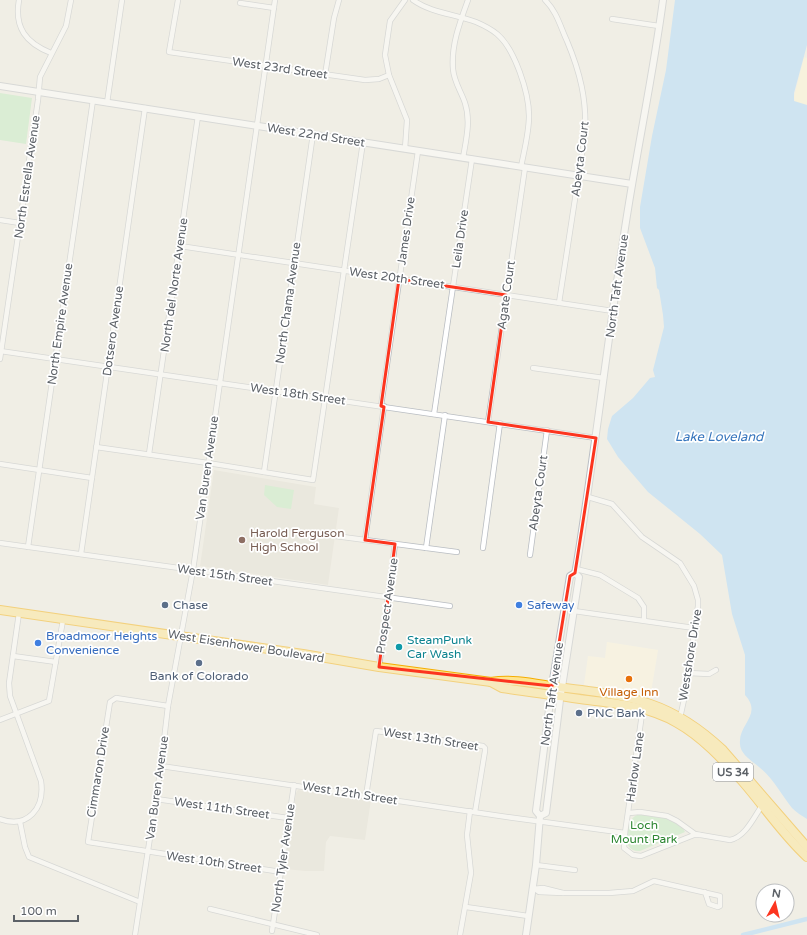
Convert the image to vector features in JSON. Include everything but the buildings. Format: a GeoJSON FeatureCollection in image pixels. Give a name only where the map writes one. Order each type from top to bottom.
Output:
{"type":"FeatureCollection","features":[{"type":"Feature","properties":{"kind":"highway","name":"West Eisenhower Boulevard"},"geometry":{"type":"LineString","coordinates":[[0,610],[303,654],[379,667],[492,682],[503,680],[552,686],[561,692],[612,703],[643,705],[700,730],[723,750],[764,803],[786,836],[807,857]]}},
{"type":"Feature","properties":{"kind":"highway","name":"West Eisenhower Boulevard"},"geometry":{"type":"LineString","coordinates":[[492,682],[502,688],[551,695],[561,692]]}},
{"type":"Feature","properties":{"kind":"highway","name":"West Eisenhower Boulevard"},"geometry":{"type":"LineString","coordinates":[[764,803],[807,846]]}},
{"type":"Feature","properties":{"kind":"main road","name":"North Taft Avenue"},"geometry":{"type":"LineString","coordinates":[[540,819],[546,813],[561,692],[579,577],[576,571],[588,497],[613,311],[632,184],[663,0]]}},
{"type":"Feature","properties":{"kind":"main road","name":"West 22nd Street"},"geometry":{"type":"LineString","coordinates":[[0,86],[632,184]]}},
{"type":"Feature","properties":{"kind":"main road","name":"North Taft Avenue"},"geometry":{"type":"LineString","coordinates":[[526,935],[528,916],[534,889],[540,819],[536,811],[552,686],[570,576],[576,571]]}},
{"type":"Feature","properties":{"kind":"street"},"geometry":{"type":"LineString","coordinates":[[18,0],[19,22],[25,36],[35,46],[51,53]]}},
{"type":"Feature","properties":{"kind":"street","name":"North Estrella Avenue"},"geometry":{"type":"LineString","coordinates":[[0,359],[40,78],[51,53],[66,26],[70,0]]}},
{"type":"Feature","properties":{"kind":"street"},"geometry":{"type":"LineString","coordinates":[[108,103],[122,0]]}},
{"type":"Feature","properties":{"kind":"street","name":"West 23rd Street"},"geometry":{"type":"LineString","coordinates":[[178,0],[169,52],[365,80],[379,79],[390,75]]}},
{"type":"Feature","properties":{"kind":"street","name":"Van Buren Avenue"},"geometry":{"type":"LineString","coordinates":[[135,935],[161,766],[168,706],[178,644],[182,636],[193,570],[275,0]]}},
{"type":"Feature","properties":{"kind":"street"},"geometry":{"type":"LineString","coordinates":[[325,75],[334,18],[339,0]]}},
{"type":"Feature","properties":{"kind":"street"},"geometry":{"type":"LineString","coordinates":[[404,0],[389,24],[385,56],[390,75],[407,120],[405,149]]}},
{"type":"Feature","properties":{"kind":"street","name":"Agate Court"},"geometry":{"type":"LineString","coordinates":[[412,0],[432,10],[478,23],[498,34],[508,47],[526,93],[529,114],[523,168],[488,422]]}},
{"type":"Feature","properties":{"kind":"street"},"geometry":{"type":"LineString","coordinates":[[463,158],[467,115],[465,103],[456,82],[453,62],[454,47],[468,0]]}},
{"type":"Feature","properties":{"kind":"street","name":"Abeyta Court"},"geometry":{"type":"LineString","coordinates":[[545,0],[555,12],[582,82],[586,117],[559,303]]}},
{"type":"Feature","properties":{"kind":"street"},"geometry":{"type":"LineString","coordinates":[[240,3],[274,8]]}},
{"type":"Feature","properties":{"kind":"street"},"geometry":{"type":"LineString","coordinates":[[612,19],[659,26]]}},
{"type":"Feature","properties":{"kind":"street","name":"North Empire Avenue"},"geometry":{"type":"LineString","coordinates":[[28,547],[93,100]]}},
{"type":"Feature","properties":{"kind":"street","name":"Dotsero Avenue"},"geometry":{"type":"LineString","coordinates":[[81,554],[145,108]]}},
{"type":"Feature","properties":{"kind":"street","name":"North del Norte Avenue"},"geometry":{"type":"LineString","coordinates":[[149,454],[198,116]]}},
{"type":"Feature","properties":{"kind":"street","name":"North Chama Avenue"},"geometry":{"type":"LineString","coordinates":[[264,472],[313,134]]}},
{"type":"Feature","properties":{"kind":"street"},"geometry":{"type":"LineString","coordinates":[[96,447],[313,480],[363,142]]}},
{"type":"Feature","properties":{"kind":"street","name":"James Drive"},"geometry":{"type":"LineString","coordinates":[[365,540],[399,279],[418,151]]}},
{"type":"Feature","properties":{"kind":"street","name":"Leila Drive"},"geometry":{"type":"LineString","coordinates":[[434,414],[472,159]]}},
{"type":"Feature","properties":{"kind":"street"},"geometry":{"type":"LineString","coordinates":[[0,220],[20,223]]}},
{"type":"Feature","properties":{"kind":"street","name":"West 20th Street"},"geometry":{"type":"LineString","coordinates":[[180,246],[613,311]]}},
{"type":"Feature","properties":{"kind":"street","name":"West 18th Street"},"geometry":{"type":"LineString","coordinates":[[1,351],[596,438]]}},
{"type":"Feature","properties":{"kind":"street"},"geometry":{"type":"LineString","coordinates":[[533,368],[604,378]]}},
{"type":"Feature","properties":{"kind":"street"},"geometry":{"type":"LineString","coordinates":[[426,548],[445,415]]}},
{"type":"Feature","properties":{"kind":"street"},"geometry":{"type":"LineString","coordinates":[[483,548],[500,424]]}},
{"type":"Feature","properties":{"kind":"street","name":"Abeyta Court"},"geometry":{"type":"LineString","coordinates":[[530,555],[547,430]]}},
{"type":"Feature","properties":{"kind":"street"},"geometry":{"type":"LineString","coordinates":[[0,464],[92,478]]}},
{"type":"Feature","properties":{"kind":"street","name":"Westshore Drive"},"geometry":{"type":"LineString","coordinates":[[588,497],[612,504],[642,537],[680,563],[697,592],[698,606],[679,720]]}},
{"type":"Feature","properties":{"kind":"street"},"geometry":{"type":"LineString","coordinates":[[335,536],[457,552]]}},
{"type":"Feature","properties":{"kind":"street","name":"West 15th Street"},"geometry":{"type":"LineString","coordinates":[[0,543],[450,606]]}},
{"type":"Feature","properties":{"kind":"street","name":"Prospect Avenue"},"geometry":{"type":"LineString","coordinates":[[379,667],[395,544]]}},
{"type":"Feature","properties":{"kind":"street"},"geometry":{"type":"LineString","coordinates":[[576,571],[596,573],[638,598],[644,607],[644,620]]}},
{"type":"Feature","properties":{"kind":"street"},"geometry":{"type":"LineString","coordinates":[[574,611],[694,628]]}},
{"type":"Feature","properties":{"kind":"street"},"geometry":{"type":"LineString","coordinates":[[0,819],[20,822],[32,815],[40,804],[42,793],[41,781],[10,696],[9,683],[19,613]]}},
{"type":"Feature","properties":{"kind":"street"},"geometry":{"type":"LineString","coordinates":[[0,720],[50,701],[63,620]]}},
{"type":"Feature","properties":{"kind":"street"},"geometry":{"type":"LineString","coordinates":[[13,656],[56,662]]}},
{"type":"Feature","properties":{"kind":"street"},"geometry":{"type":"LineString","coordinates":[[688,673],[709,674],[716,670]]}},
{"type":"Feature","properties":{"kind":"street","name":"Cimmaron Drive"},"geometry":{"type":"LineString","coordinates":[[148,852],[89,843],[87,840],[110,702],[116,698],[168,706]]}},
{"type":"Feature","properties":{"kind":"street","name":"Harlow Lane"},"geometry":{"type":"LineString","coordinates":[[624,833],[629,813],[643,705]]}},
{"type":"Feature","properties":{"kind":"street","name":"West 13th Street"},"geometry":{"type":"LineString","coordinates":[[366,796],[376,731],[483,746],[485,751],[475,812]]}},
{"type":"Feature","properties":{"kind":"street","name":"West 12th Street"},"geometry":{"type":"LineString","coordinates":[[161,766],[475,812],[540,819],[624,833]]}},
{"type":"Feature","properties":{"kind":"street","name":"North Tyler Avenue"},"geometry":{"type":"LineString","coordinates":[[272,931],[294,785]]}},
{"type":"Feature","properties":{"kind":"street","name":"West 11th Street"},"geometry":{"type":"LineString","coordinates":[[156,799],[288,818]]}},
{"type":"Feature","properties":{"kind":"street"},"geometry":{"type":"LineString","coordinates":[[629,813],[640,812],[667,816],[677,820],[691,833],[734,839],[744,832],[764,803]]}},
{"type":"Feature","properties":{"kind":"street"},"geometry":{"type":"LineString","coordinates":[[460,935],[471,873],[467,835],[470,811]]}},
{"type":"Feature","properties":{"kind":"street"},"geometry":{"type":"LineString","coordinates":[[20,822],[25,847],[29,857],[140,902]]}},
{"type":"Feature","properties":{"kind":"street"},"geometry":{"type":"LineString","coordinates":[[624,833],[626,850],[637,856],[647,854],[694,835],[700,835]]}},
{"type":"Feature","properties":{"kind":"street","name":"West 10th Street"},"geometry":{"type":"LineString","coordinates":[[148,852],[281,872]]}},
{"type":"Feature","properties":{"kind":"street"},"geometry":{"type":"LineString","coordinates":[[536,865],[575,870]]}},
{"type":"Feature","properties":{"kind":"street"},"geometry":{"type":"LineString","coordinates":[[534,889],[539,892],[609,894],[633,891],[654,881],[705,892]]}},
{"type":"Feature","properties":{"kind":"street"},"geometry":{"type":"LineString","coordinates":[[466,907],[528,916]]}},
{"type":"Feature","properties":{"kind":"street"},"geometry":{"type":"LineString","coordinates":[[210,909],[317,935]]}},
{"type":"Feature","properties":{"kind":"highlighted area"},"geometry":{"type":"Polygon","coordinates":[[[399,279],[506,295],[488,422],[596,438],[575,573],[570,576],[552,686],[379,667],[395,544],[365,540],[384,407],[381,406],[399,279]]]}},
{"type":"Feature","properties":{"kind":"shaded area"},"geometry":{"type":"Polygon","coordinates":[[[214,470],[316,487],[314,504],[339,508],[328,585],[200,566],[214,470]]]}},
{"type":"Feature","properties":{"kind":"shaded area"},"geometry":{"type":"Polygon","coordinates":[[[607,642],[658,650],[650,698],[635,693],[584,685],[588,656],[605,658],[607,642]]]}},
{"type":"Feature","properties":{"kind":"shaded area"},"geometry":{"type":"Polygon","coordinates":[[[298,790],[371,800],[365,840],[330,836],[326,842],[324,871],[285,869],[296,793],[298,790]]]}},
{"type":"Feature","properties":{"kind":"green space"},"geometry":{"type":"Polygon","coordinates":[[[0,93],[32,98],[26,144],[0,140],[0,93]]]}},
{"type":"Feature","properties":{"kind":"green space"},"geometry":{"type":"Polygon","coordinates":[[[265,485],[294,490],[291,509],[277,507],[264,495],[265,485]]]}},
{"type":"Feature","properties":{"kind":"green space","name":"Loch Mount Park"},"geometry":{"type":"Polygon","coordinates":[[[637,815],[657,816],[671,820],[682,827],[685,832],[640,851],[634,850],[629,847],[626,836],[629,823],[637,815]]]}},
{"type":"Feature","properties":{"kind":"sand"},"geometry":{"type":"Polygon","coordinates":[[[804,57],[807,58],[807,105],[795,102],[794,97],[804,57]]]}},
{"type":"Feature","properties":{"kind":"water","name":"Lake Loveland"},"geometry":{"type":"Polygon","coordinates":[[[675,0],[807,0],[807,45],[794,93],[794,101],[807,105],[807,819],[792,808],[769,776],[747,757],[741,748],[740,737],[751,714],[752,708],[745,695],[745,655],[732,614],[722,555],[700,534],[648,492],[618,457],[607,439],[612,416],[633,398],[650,378],[655,377],[653,370],[664,327],[655,268],[640,228],[640,207],[652,136],[666,70],[675,0]]]}},
{"type":"Feature","properties":{"kind":"waterway"},"geometry":{"type":"LineString","coordinates":[[743,935],[807,919]]}},
{"type":"Feature","properties":{"kind":"place","name":"Harold Ferguson High School"},"geometry":{"type":"Point","coordinates":[242,540]}},
{"type":"Feature","properties":{"kind":"place","name":"Chase"},"geometry":{"type":"Point","coordinates":[165,605]}},
{"type":"Feature","properties":{"kind":"place","name":"Safeway"},"geometry":{"type":"Point","coordinates":[519,605]}},
{"type":"Feature","properties":{"kind":"place","name":"Broadmoor Heights Convenience"},"geometry":{"type":"Point","coordinates":[38,643]}},
{"type":"Feature","properties":{"kind":"place","name":"SteamPunk Car Wash"},"geometry":{"type":"Point","coordinates":[399,647]}},
{"type":"Feature","properties":{"kind":"place","name":"Bank of Colorado"},"geometry":{"type":"Point","coordinates":[199,663]}},
{"type":"Feature","properties":{"kind":"place","name":"Village Inn"},"geometry":{"type":"Point","coordinates":[629,679]}},
{"type":"Feature","properties":{"kind":"place","name":"PNC Bank"},"geometry":{"type":"Point","coordinates":[579,713]}}]}
